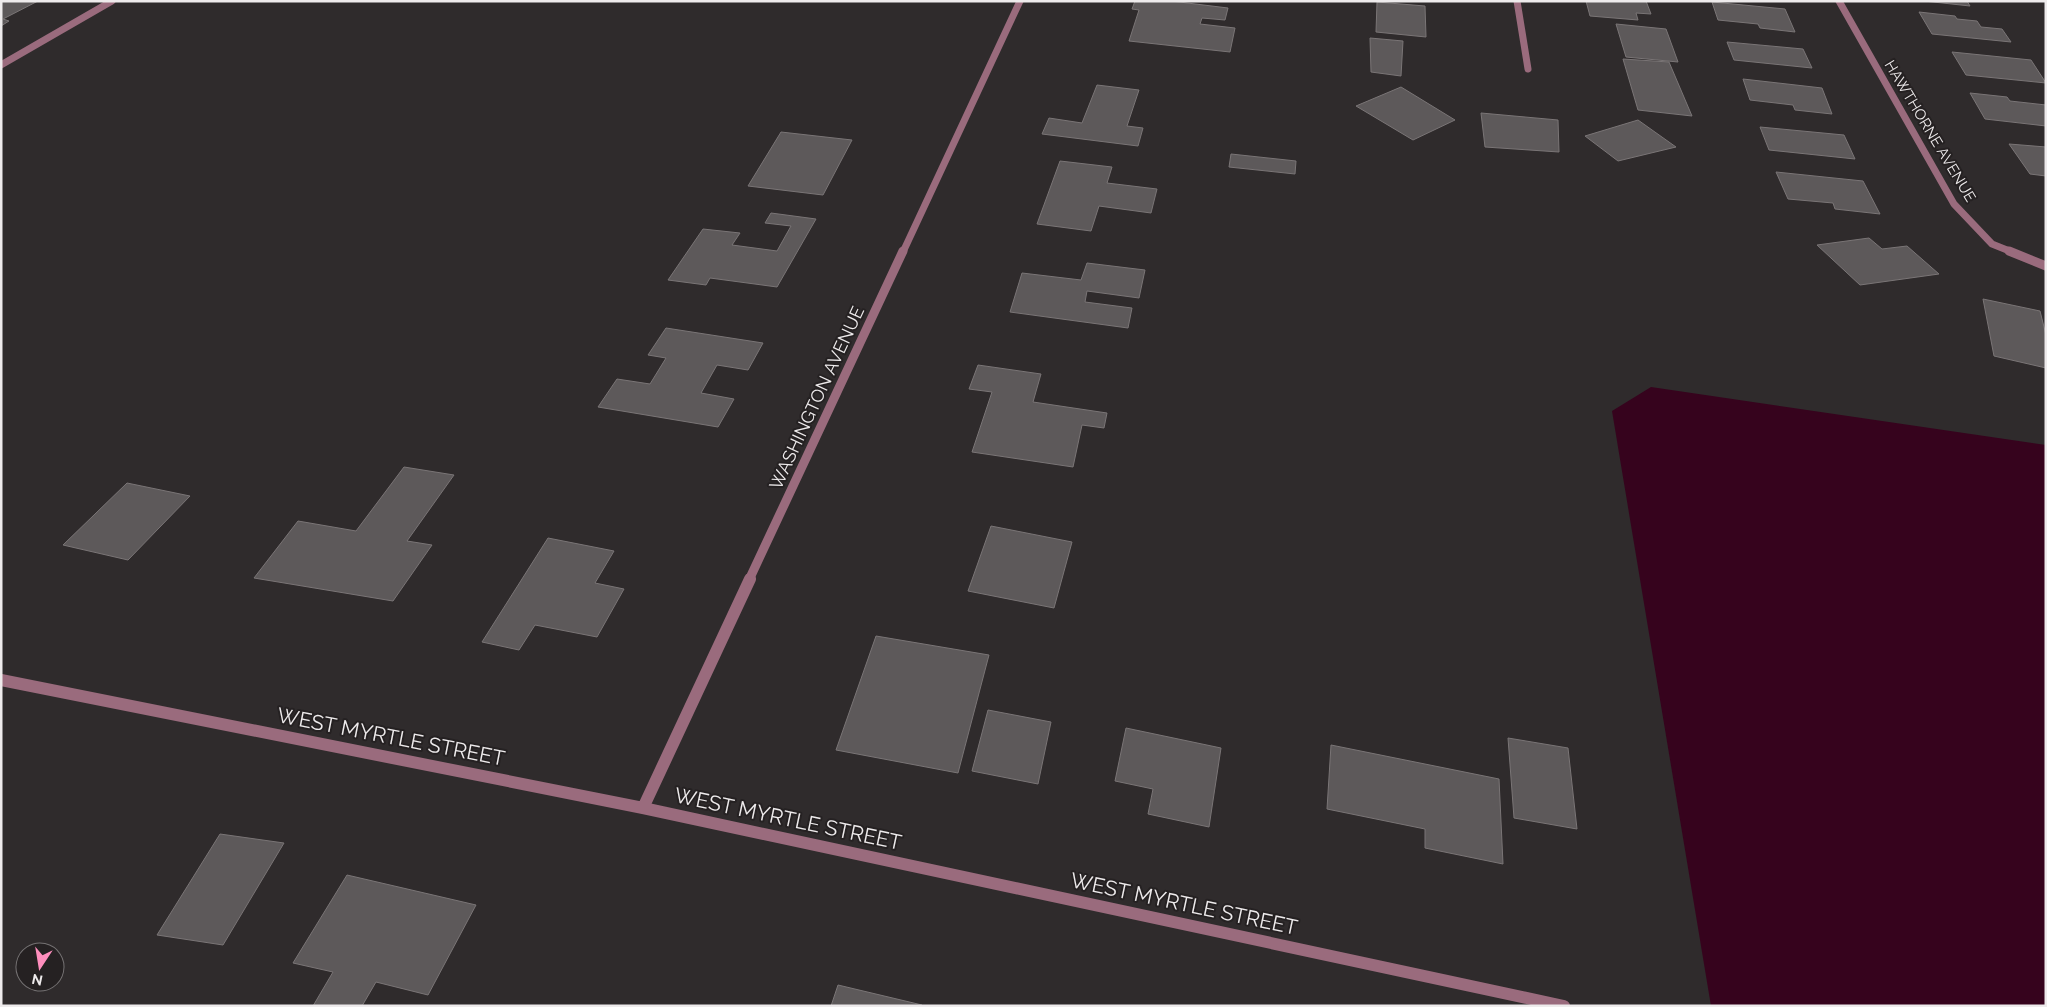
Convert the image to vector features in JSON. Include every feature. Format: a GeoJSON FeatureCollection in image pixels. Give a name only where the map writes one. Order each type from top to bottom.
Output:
{"type":"FeatureCollection","features":[{"type":"Feature","properties":{"kind":"street"},"geometry":{"type":"LineString","coordinates":[[1,65],[112,1]]}},
{"type":"Feature","properties":{"kind":"street","name":"WASHINGTON AVENUE"},"geometry":{"type":"LineString","coordinates":[[643,808],[1020,1]]}},
{"type":"Feature","properties":{"kind":"street"},"geometry":{"type":"LineString","coordinates":[[1517,1],[1528,69]]}},
{"type":"Feature","properties":{"kind":"street","name":"HAWTHORNE AVENUE"},"geometry":{"type":"LineString","coordinates":[[1840,1],[1954,204],[1992,244],[2046,266]]}},
{"type":"Feature","properties":{"kind":"street","name":"WEST MYRTLE STREET"},"geometry":{"type":"LineString","coordinates":[[1,680],[643,808],[1564,1006]]}},
{"type":"Feature","properties":{"kind":"shaded area"},"geometry":{"type":"Polygon","coordinates":[[[1651,387],[2046,445],[2046,1006],[1711,1006],[1612,411],[1651,387]]]}},
{"type":"Feature","properties":{"kind":"building"},"geometry":{"type":"Polygon","coordinates":[[[1,1],[38,1],[3,19],[9,21],[1,26],[1,1]]]}},
{"type":"Feature","properties":{"kind":"building"},"geometry":{"type":"Polygon","coordinates":[[[1135,1],[1171,1],[1228,8],[1225,20],[1202,18],[1200,24],[1235,28],[1230,52],[1129,41],[1139,10],[1132,9],[1135,1]]]}},
{"type":"Feature","properties":{"kind":"building"},"geometry":{"type":"Polygon","coordinates":[[[1586,1],[1646,1],[1651,14],[1636,13],[1638,20],[1590,16],[1586,1]]]}},
{"type":"Feature","properties":{"kind":"building"},"geometry":{"type":"Polygon","coordinates":[[[1924,1],[1967,1],[1970,6],[1924,1]]]}},
{"type":"Feature","properties":{"kind":"building"},"geometry":{"type":"Polygon","coordinates":[[[1377,2],[1425,6],[1426,37],[1376,32],[1377,2]]]}},
{"type":"Feature","properties":{"kind":"building"},"geometry":{"type":"Polygon","coordinates":[[[1712,2],[1785,9],[1795,32],[1760,28],[1758,24],[1718,20],[1712,2]]]}},
{"type":"Feature","properties":{"kind":"building"},"geometry":{"type":"Polygon","coordinates":[[[1919,12],[1955,16],[1957,19],[1977,21],[1981,27],[2002,29],[2011,42],[1932,34],[1919,12]]]}},
{"type":"Feature","properties":{"kind":"building"},"geometry":{"type":"Polygon","coordinates":[[[1616,24],[1666,29],[1678,62],[1626,57],[1616,24]]]}},
{"type":"Feature","properties":{"kind":"building"},"geometry":{"type":"Polygon","coordinates":[[[1370,38],[1403,41],[1401,76],[1371,72],[1370,38]]]}},
{"type":"Feature","properties":{"kind":"building"},"geometry":{"type":"Polygon","coordinates":[[[1727,42],[1803,49],[1812,68],[1734,60],[1727,42]]]}},
{"type":"Feature","properties":{"kind":"building"},"geometry":{"type":"Polygon","coordinates":[[[1952,52],[2031,60],[2046,83],[1966,75],[1952,52]]]}},
{"type":"Feature","properties":{"kind":"building"},"geometry":{"type":"Polygon","coordinates":[[[1623,59],[1669,62],[1692,116],[1638,110],[1623,59]]]}},
{"type":"Feature","properties":{"kind":"building"},"geometry":{"type":"Polygon","coordinates":[[[1743,79],[1822,88],[1832,114],[1795,110],[1793,105],[1750,100],[1743,79]]]}},
{"type":"Feature","properties":{"kind":"building"},"geometry":{"type":"Polygon","coordinates":[[[1097,85],[1139,90],[1127,126],[1143,128],[1138,146],[1042,134],[1049,118],[1082,123],[1097,85]]]}},
{"type":"Feature","properties":{"kind":"building"},"geometry":{"type":"Polygon","coordinates":[[[1401,87],[1455,120],[1413,140],[1356,106],[1401,87]]]}},
{"type":"Feature","properties":{"kind":"building"},"geometry":{"type":"Polygon","coordinates":[[[1970,93],[2007,97],[2010,101],[2046,105],[2046,126],[1985,119],[1970,93]]]}},
{"type":"Feature","properties":{"kind":"building"},"geometry":{"type":"Polygon","coordinates":[[[1481,113],[1558,120],[1559,152],[1485,147],[1481,113]]]}},
{"type":"Feature","properties":{"kind":"building"},"geometry":{"type":"Polygon","coordinates":[[[1638,120],[1676,147],[1618,161],[1585,136],[1638,120]]]}},
{"type":"Feature","properties":{"kind":"building"},"geometry":{"type":"Polygon","coordinates":[[[1760,127],[1844,135],[1855,159],[1769,150],[1760,127]]]}},
{"type":"Feature","properties":{"kind":"building"},"geometry":{"type":"Polygon","coordinates":[[[781,132],[852,140],[823,195],[748,186],[781,132]]]}},
{"type":"Feature","properties":{"kind":"building"},"geometry":{"type":"Polygon","coordinates":[[[2009,144],[2046,147],[2046,176],[2030,174],[2009,144]]]}},
{"type":"Feature","properties":{"kind":"building"},"geometry":{"type":"Polygon","coordinates":[[[1231,154],[1296,161],[1295,174],[1229,167],[1231,154]]]}},
{"type":"Feature","properties":{"kind":"building"},"geometry":{"type":"Polygon","coordinates":[[[1060,161],[1112,167],[1107,183],[1157,189],[1151,213],[1099,206],[1091,231],[1037,224],[1060,161]]]}},
{"type":"Feature","properties":{"kind":"building"},"geometry":{"type":"Polygon","coordinates":[[[1776,172],[1863,181],[1880,214],[1835,209],[1833,203],[1788,199],[1776,172]]]}},
{"type":"Feature","properties":{"kind":"building"},"geometry":{"type":"Polygon","coordinates":[[[771,213],[816,219],[777,287],[710,278],[706,285],[668,280],[703,229],[740,233],[732,245],[777,251],[791,226],[765,223],[771,213]]]}},
{"type":"Feature","properties":{"kind":"building"},"geometry":{"type":"Polygon","coordinates":[[[1869,238],[1882,249],[1907,246],[1939,274],[1860,285],[1817,245],[1869,238]]]}},
{"type":"Feature","properties":{"kind":"building"},"geometry":{"type":"Polygon","coordinates":[[[1087,263],[1145,270],[1139,298],[1087,291],[1085,302],[1132,308],[1128,328],[1010,312],[1022,273],[1081,280],[1087,263]]]}},
{"type":"Feature","properties":{"kind":"building"},"geometry":{"type":"Polygon","coordinates":[[[1983,299],[2040,311],[2046,335],[2046,368],[1994,356],[1983,299]]]}},
{"type":"Feature","properties":{"kind":"building"},"geometry":{"type":"Polygon","coordinates":[[[666,328],[763,343],[748,370],[717,365],[701,393],[734,399],[718,427],[598,407],[617,379],[650,384],[666,358],[648,355],[666,328]]]}},
{"type":"Feature","properties":{"kind":"building"},"geometry":{"type":"Polygon","coordinates":[[[978,365],[1041,374],[1033,402],[1107,413],[1104,428],[1082,425],[1073,467],[972,452],[992,392],[969,389],[978,365]]]}},
{"type":"Feature","properties":{"kind":"building"},"geometry":{"type":"Polygon","coordinates":[[[404,467],[454,475],[407,541],[432,545],[393,601],[254,578],[298,521],[356,531],[404,467]]]}},
{"type":"Feature","properties":{"kind":"building"},"geometry":{"type":"Polygon","coordinates":[[[127,483],[190,496],[128,560],[63,545],[127,483]]]}},
{"type":"Feature","properties":{"kind":"building"},"geometry":{"type":"Polygon","coordinates":[[[991,526],[1072,542],[1054,608],[968,591],[991,526]]]}},
{"type":"Feature","properties":{"kind":"building"},"geometry":{"type":"Polygon","coordinates":[[[548,538],[614,551],[595,583],[624,589],[597,637],[535,625],[519,650],[482,642],[548,538]]]}},
{"type":"Feature","properties":{"kind":"building"},"geometry":{"type":"Polygon","coordinates":[[[876,636],[989,655],[958,773],[836,750],[876,636]]]}},
{"type":"Feature","properties":{"kind":"building"},"geometry":{"type":"Polygon","coordinates":[[[988,710],[1051,722],[1038,784],[972,771],[988,710]]]}},
{"type":"Feature","properties":{"kind":"building"},"geometry":{"type":"Polygon","coordinates":[[[1126,728],[1221,748],[1209,827],[1148,814],[1153,789],[1115,781],[1126,728]]]}},
{"type":"Feature","properties":{"kind":"building"},"geometry":{"type":"Polygon","coordinates":[[[1508,738],[1568,748],[1577,829],[1514,818],[1508,738]]]}},
{"type":"Feature","properties":{"kind":"building"},"geometry":{"type":"Polygon","coordinates":[[[1331,745],[1499,779],[1503,864],[1425,848],[1425,829],[1327,809],[1331,745]]]}},
{"type":"Feature","properties":{"kind":"building"},"geometry":{"type":"Polygon","coordinates":[[[220,834],[284,843],[223,945],[157,935],[220,834]]]}},
{"type":"Feature","properties":{"kind":"building"},"geometry":{"type":"Polygon","coordinates":[[[347,875],[476,905],[428,995],[376,982],[362,1006],[313,1006],[333,972],[293,963],[347,875]]]}},
{"type":"Feature","properties":{"kind":"building"},"geometry":{"type":"Polygon","coordinates":[[[838,985],[922,1005],[922,1006],[831,1006],[838,985]]]}}]}
